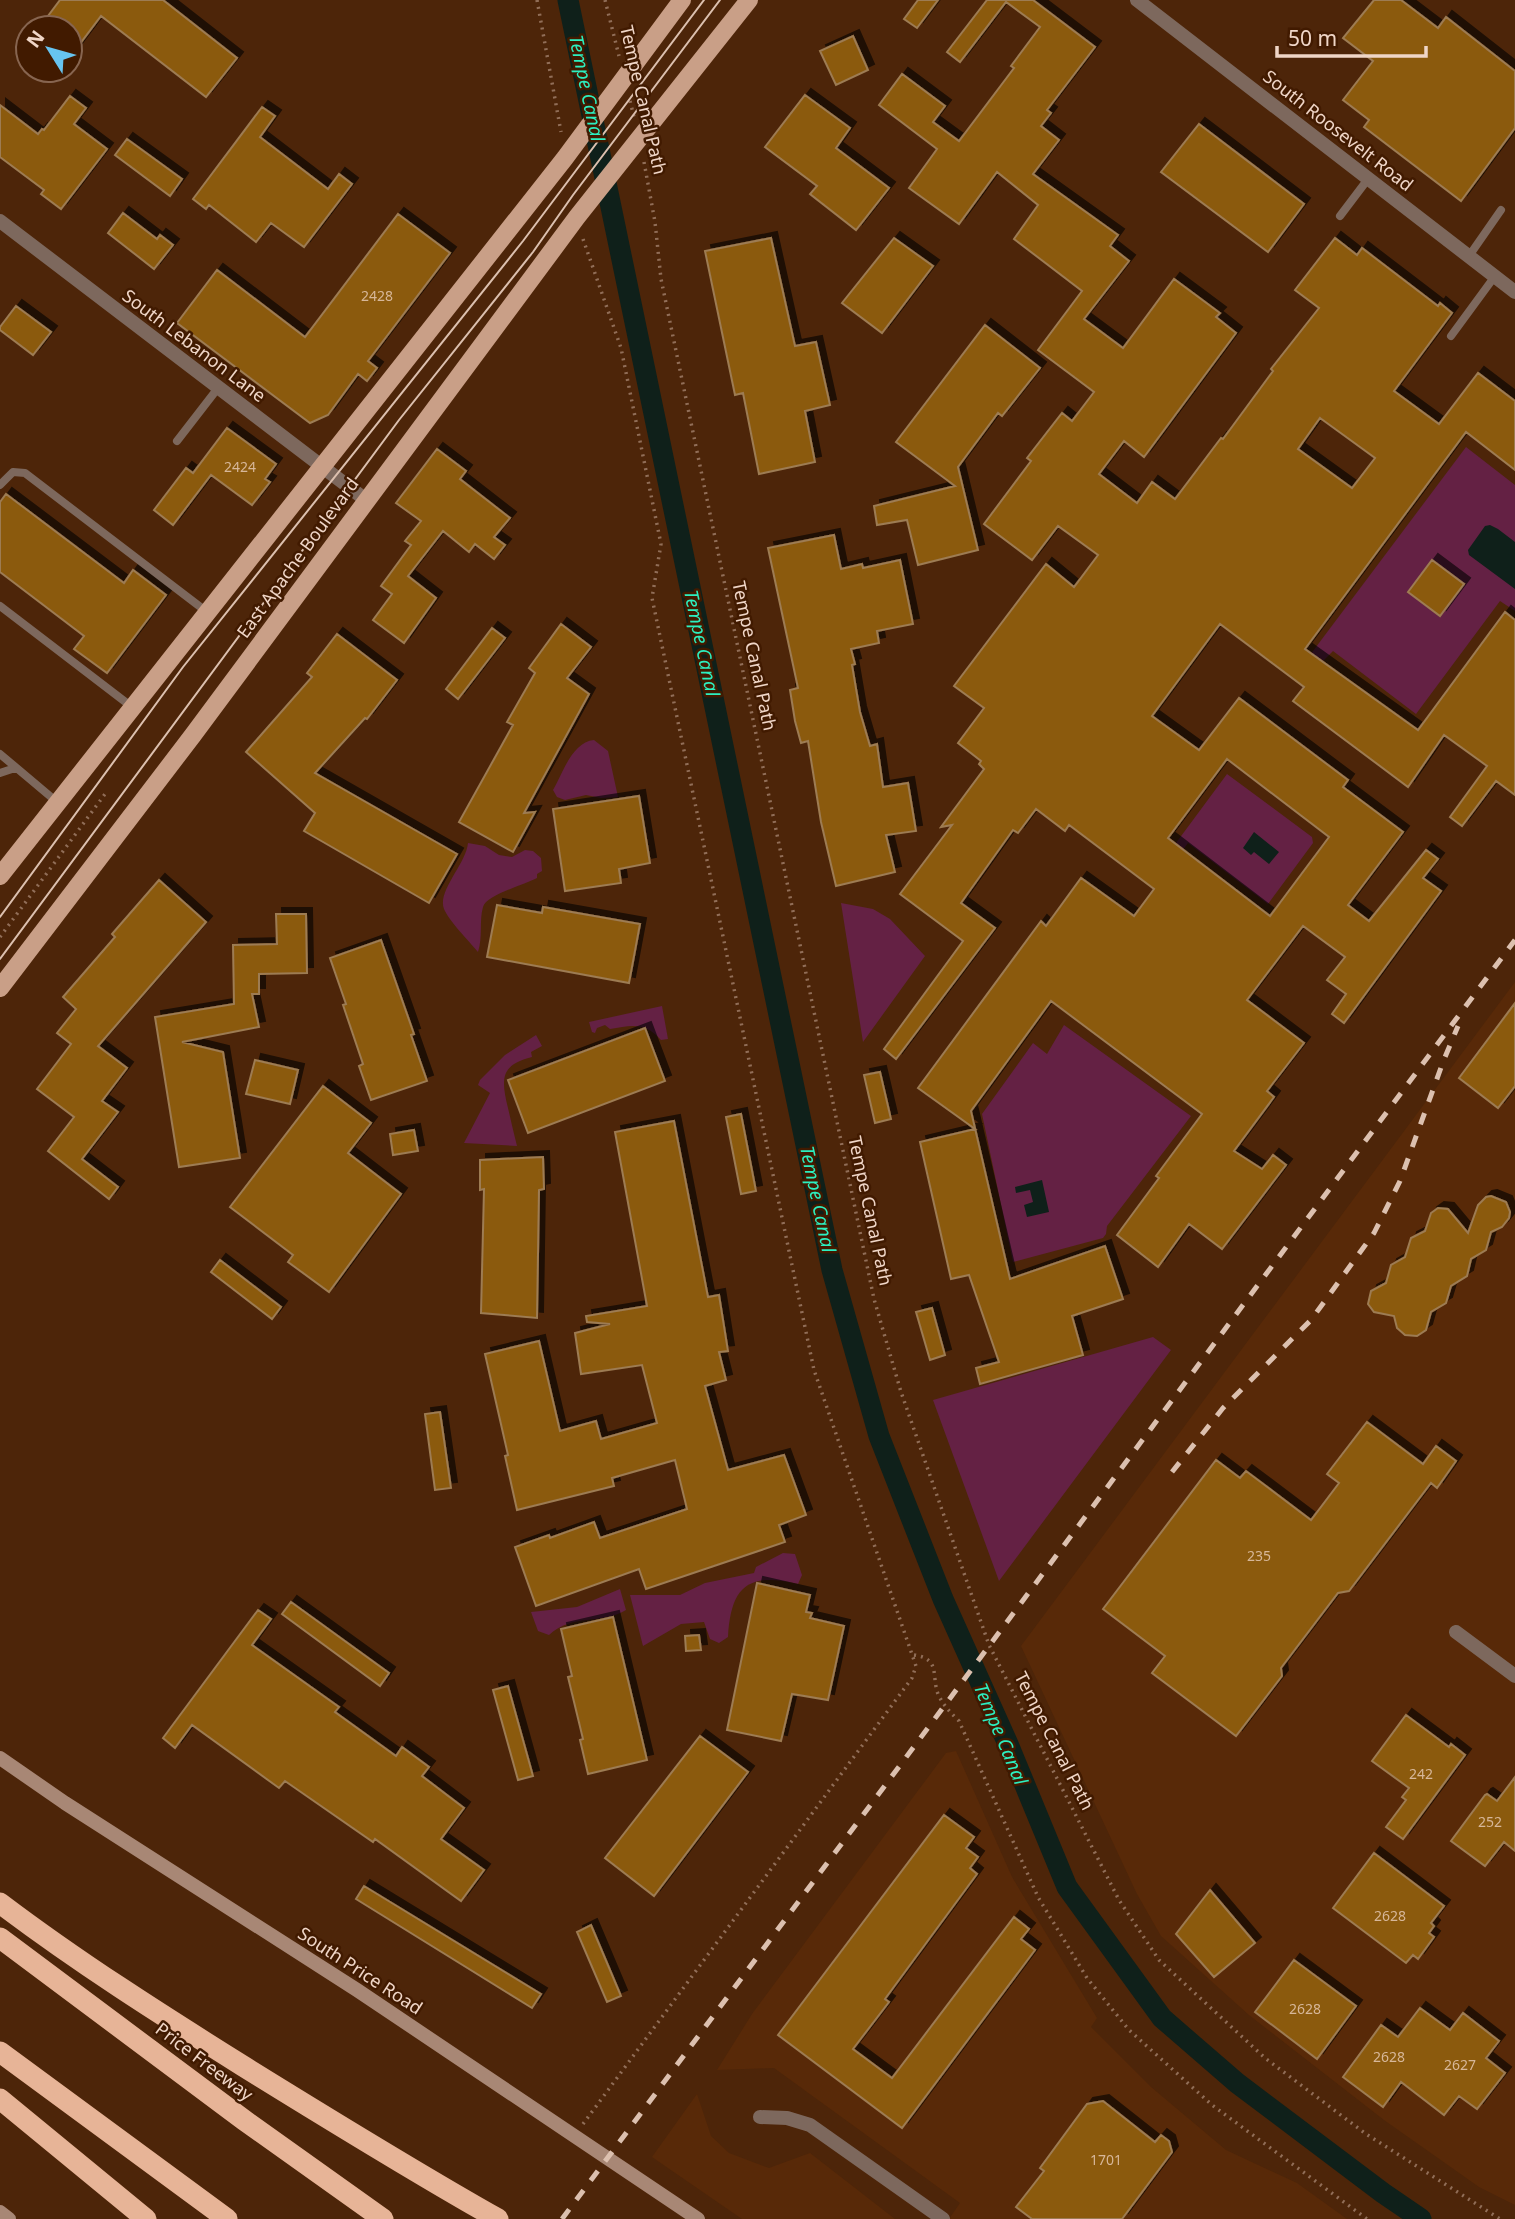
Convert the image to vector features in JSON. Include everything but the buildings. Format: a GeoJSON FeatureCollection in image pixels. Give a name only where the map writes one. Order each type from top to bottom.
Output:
{"type":"FeatureCollection","features":[{"type":"Feature","properties":{"kind":"highway"},"geometry":{"type":"LineString","coordinates":[[0,1903],[47,1939],[159,2013],[409,2169],[498,2219]]}},
{"type":"Feature","properties":{"kind":"highway","name":"Price Freeway"},"geometry":{"type":"LineString","coordinates":[[0,1938],[244,2120],[383,2219]]}},
{"type":"Feature","properties":{"kind":"highway"},"geometry":{"type":"LineString","coordinates":[[0,2052],[227,2219]]}},
{"type":"Feature","properties":{"kind":"highway"},"geometry":{"type":"LineString","coordinates":[[0,2099],[146,2219]]}},
{"type":"Feature","properties":{"kind":"main road","name":"East Apache Boulevard"},"geometry":{"type":"LineString","coordinates":[[0,876],[570,151],[682,0]]}},
{"type":"Feature","properties":{"kind":"main road","name":"East Apache Boulevard"},"geometry":{"type":"LineString","coordinates":[[0,988],[193,735],[576,217],[749,0]]}},
{"type":"Feature","properties":{"kind":"main road","name":"South Price Road"},"geometry":{"type":"LineString","coordinates":[[0,1758],[65,1803],[345,1983],[698,2219]]}},
{"type":"Feature","properties":{"kind":"main road"},"geometry":{"type":"LineString","coordinates":[[0,2212],[9,2219]]}},
{"type":"Feature","properties":{"kind":"street","name":"South Roosevelt Road"},"geometry":{"type":"LineString","coordinates":[[1137,0],[1515,292]]}},
{"type":"Feature","properties":{"kind":"street","name":"South Lebanon Lane"},"geometry":{"type":"LineString","coordinates":[[0,221],[366,500]]}},
{"type":"Feature","properties":{"kind":"street"},"geometry":{"type":"LineString","coordinates":[[1456,1632],[1515,1676]]}},
{"type":"Feature","properties":{"kind":"street"},"geometry":{"type":"LineString","coordinates":[[760,2117],[787,2118],[810,2125],[943,2219]]}},
{"type":"Feature","properties":{"kind":"lane"},"geometry":{"type":"LineString","coordinates":[[1340,216],[1368,179]]}},
{"type":"Feature","properties":{"kind":"lane"},"geometry":{"type":"LineString","coordinates":[[1469,256],[1501,210]]}},
{"type":"Feature","properties":{"kind":"lane"},"geometry":{"type":"LineString","coordinates":[[1451,336],[1495,276]]}},
{"type":"Feature","properties":{"kind":"lane"},"geometry":{"type":"LineString","coordinates":[[177,441],[218,388]]}},
{"type":"Feature","properties":{"kind":"lane"},"geometry":{"type":"LineString","coordinates":[[0,485],[13,472],[25,473],[207,612]]}},
{"type":"Feature","properties":{"kind":"lane"},"geometry":{"type":"LineString","coordinates":[[0,606],[132,708]]}},
{"type":"Feature","properties":{"kind":"lane"},"geometry":{"type":"LineString","coordinates":[[0,754],[57,802]]}},
{"type":"Feature","properties":{"kind":"lane"},"geometry":{"type":"LineString","coordinates":[[0,773],[15,768]]}},
{"type":"Feature","properties":{"kind":"path"},"geometry":{"type":"LineString","coordinates":[[537,0],[570,151]]}},
{"type":"Feature","properties":{"kind":"path","name":"Tempe Canal Path"},"geometry":{"type":"LineString","coordinates":[[605,0],[620,84],[655,222],[661,279],[874,1299],[901,1392],[989,1645],[1119,1900],[1159,1960],[1265,2059],[1366,2134],[1500,2219]]}},
{"type":"Feature","properties":{"kind":"path"},"geometry":{"type":"LineString","coordinates":[[575,2135],[912,1678],[916,1666],[814,1370],[652,598],[661,544],[621,348],[576,217]]}},
{"type":"Feature","properties":{"kind":"path"},"geometry":{"type":"LineString","coordinates":[[0,937],[104,794]]}},
{"type":"Feature","properties":{"kind":"path"},"geometry":{"type":"LineString","coordinates":[[914,1655],[930,1661],[939,1695],[958,1721],[1038,1897],[1096,1988],[1129,2030],[1212,2105],[1367,2219]]}},
{"type":"Feature","properties":{"kind":"shaded area"},"geometry":{"type":"Polygon","coordinates":[[[1466,447],[1515,485],[1515,611],[1500,601],[1416,714],[1333,651],[1322,662],[1295,675],[1466,447]]]}},
{"type":"Feature","properties":{"kind":"shaded area"},"geometry":{"type":"Polygon","coordinates":[[[1490,525],[1515,542],[1515,589],[1469,555],[1468,550],[1485,526],[1490,525]]]}},
{"type":"Feature","properties":{"kind":"shaded area"},"geometry":{"type":"Polygon","coordinates":[[[594,740],[608,751],[618,797],[586,795],[565,800],[557,797],[553,790],[569,759],[580,746],[594,740]]]}},
{"type":"Feature","properties":{"kind":"shaded area"},"geometry":{"type":"Polygon","coordinates":[[[1227,774],[1312,837],[1313,843],[1268,904],[1188,843],[1171,866],[1156,870],[1227,774]]]}},
{"type":"Feature","properties":{"kind":"shaded area"},"geometry":{"type":"Polygon","coordinates":[[[1254,832],[1279,852],[1269,864],[1254,852],[1251,855],[1243,848],[1254,832]]]}},
{"type":"Feature","properties":{"kind":"shaded area"},"geometry":{"type":"Polygon","coordinates":[[[468,843],[485,846],[499,855],[512,857],[525,850],[533,851],[541,858],[542,871],[537,874],[537,878],[498,894],[483,907],[478,952],[450,919],[443,902],[468,843]]]}},
{"type":"Feature","properties":{"kind":"shaded area"},"geometry":{"type":"Polygon","coordinates":[[[841,903],[873,909],[890,919],[925,956],[863,1042],[841,903]]]}},
{"type":"Feature","properties":{"kind":"shaded area"},"geometry":{"type":"Polygon","coordinates":[[[1515,982],[1515,2205],[1479,2187],[1384,2120],[1249,2015],[1161,1936],[1137,1894],[1021,1646],[1515,982]]]}},
{"type":"Feature","properties":{"kind":"shaded area"},"geometry":{"type":"Polygon","coordinates":[[[662,1006],[668,1039],[661,1040],[649,1030],[638,1026],[610,1029],[605,1025],[597,1028],[595,1033],[592,1032],[589,1022],[662,1006]]]}},
{"type":"Feature","properties":{"kind":"shaded area"},"geometry":{"type":"Polygon","coordinates":[[[1064,1025],[1191,1116],[1107,1226],[1103,1238],[1013,1262],[982,1114],[1033,1043],[1047,1054],[1064,1025]]]}},
{"type":"Feature","properties":{"kind":"shaded area"},"geometry":{"type":"Polygon","coordinates":[[[536,1035],[542,1046],[531,1052],[532,1057],[514,1064],[505,1075],[504,1089],[517,1146],[464,1143],[490,1093],[478,1085],[480,1080],[505,1055],[536,1035]]]}},
{"type":"Feature","properties":{"kind":"shaded area"},"geometry":{"type":"Polygon","coordinates":[[[1042,1180],[1049,1212],[1027,1217],[1024,1205],[1033,1202],[1030,1190],[1016,1193],[1015,1187],[1042,1180]]]}},
{"type":"Feature","properties":{"kind":"shaded area"},"geometry":{"type":"Polygon","coordinates":[[[1153,1337],[1171,1350],[999,1581],[933,1400],[1153,1337]]]}},
{"type":"Feature","properties":{"kind":"shaded area"},"geometry":{"type":"Polygon","coordinates":[[[783,1553],[795,1554],[802,1575],[798,1584],[766,1580],[745,1587],[733,1606],[728,1637],[719,1643],[710,1639],[704,1622],[681,1624],[643,1646],[630,1595],[680,1595],[705,1583],[754,1573],[756,1567],[783,1553]]]}},
{"type":"Feature","properties":{"kind":"shaded area"},"geometry":{"type":"Polygon","coordinates":[[[620,1589],[626,1610],[607,1617],[577,1621],[558,1628],[549,1635],[538,1631],[531,1612],[577,1607],[620,1589]]]}},
{"type":"Feature","properties":{"kind":"shaded area"},"geometry":{"type":"Polygon","coordinates":[[[956,1751],[1012,1877],[1097,2018],[1091,2027],[1151,2087],[1226,2150],[1297,2183],[1347,2219],[949,2219],[960,2203],[774,2068],[717,2070],[752,2014],[946,1753],[956,1751]]]}},
{"type":"Feature","properties":{"kind":"shaded area"},"geometry":{"type":"Polygon","coordinates":[[[697,2094],[711,2136],[729,2153],[769,2168],[810,2153],[895,2219],[742,2219],[652,2157],[697,2094]]]}},
{"type":"Feature","properties":{"kind":"waterway","name":"Tempe Canal"},"geometry":{"type":"LineString","coordinates":[[568,0],[832,1270],[879,1436],[943,1599],[1008,1744],[1067,1887],[1162,2018],[1237,2083],[1421,2219]]}},
{"type":"Feature","properties":{"kind":"tram line"},"geometry":{"type":"LineString","coordinates":[[0,917],[183,667],[523,241],[704,0]]}},
{"type":"Feature","properties":{"kind":"tram line"},"geometry":{"type":"LineString","coordinates":[[0,959],[399,420],[533,252],[720,0]]}},
{"type":"Feature","properties":{"kind":"railway"},"geometry":{"type":"LineString","coordinates":[[562,2219],[1515,940]]}},
{"type":"Feature","properties":{"kind":"railway"},"geometry":{"type":"LineString","coordinates":[[1172,1472],[1223,1408],[1311,1320],[1374,1233],[1400,1181],[1458,1026]]}}]}
